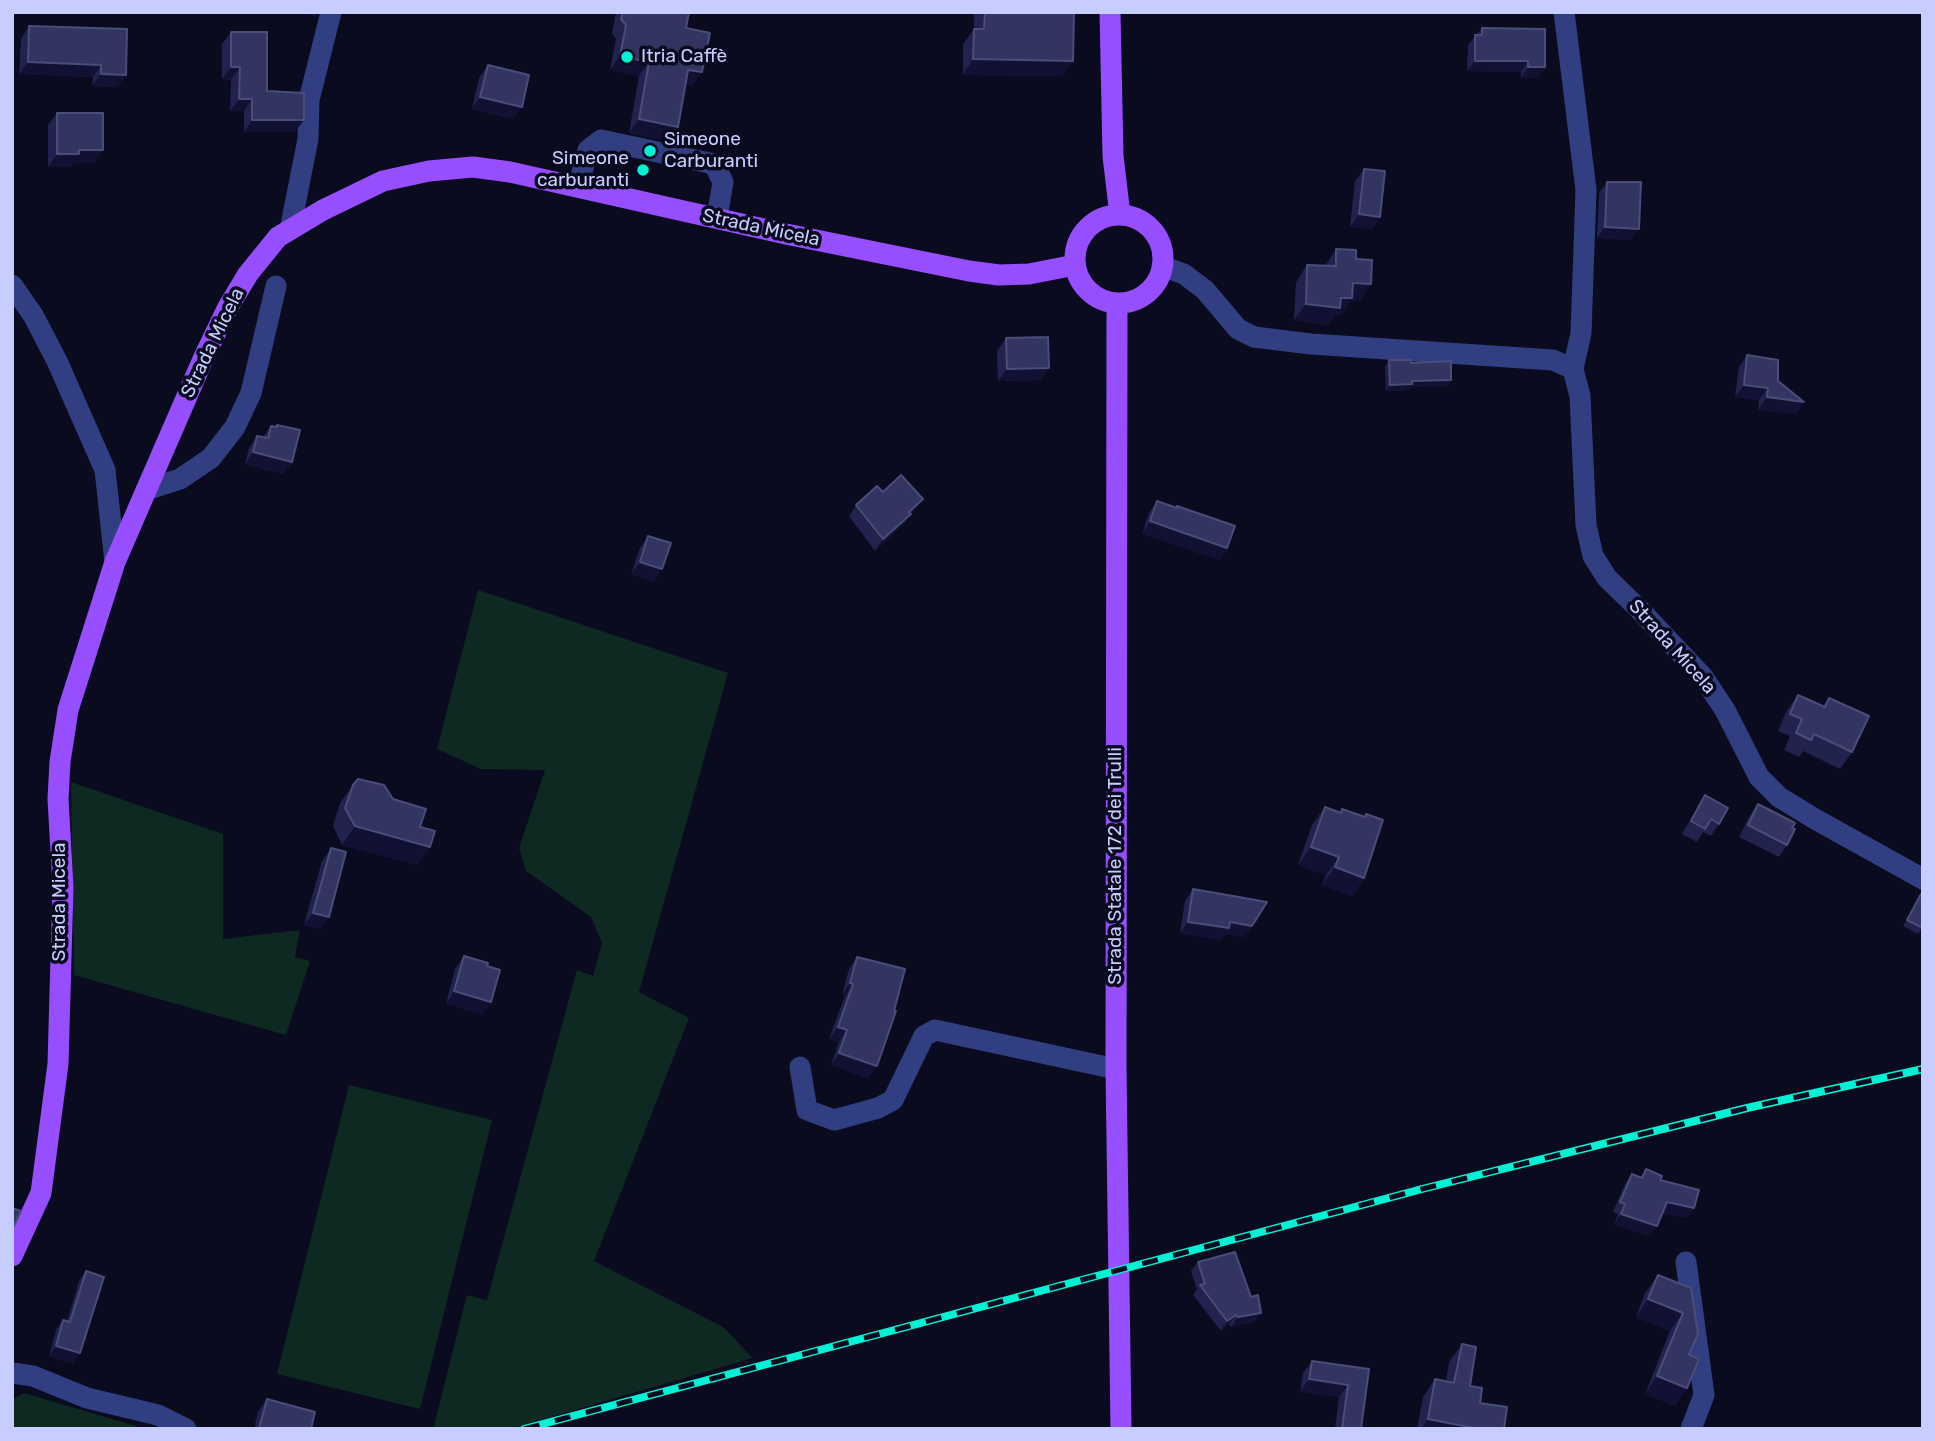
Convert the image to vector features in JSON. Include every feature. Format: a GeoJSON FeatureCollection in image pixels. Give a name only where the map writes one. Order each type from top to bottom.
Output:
{"type":"FeatureCollection","features":[{"type":"Feature","properties":{"kind":"main road"},"geometry":{"type":"LineString","coordinates":[[1110,12],[1113,156],[1120,215]]}},
{"type":"Feature","properties":{"kind":"main road","name":"Strada Micela"},"geometry":{"type":"LineString","coordinates":[[12,1256],[41,1193],[58,1064],[63,887],[58,799],[60,762],[68,710],[115,562],[146,490],[227,309],[247,274],[278,237],[323,210],[383,181],[429,171],[472,167],[510,172],[969,271],[999,275],[1028,274],[1075,265]]}},
{"type":"Feature","properties":{"kind":"main road"},"geometry":{"type":"LineString","coordinates":[[1120,215],[1135,218],[1147,225],[1157,237],[1162,251],[1162,266],[1158,278],[1141,296],[1116,303],[1089,291],[1080,279],[1075,265],[1079,240],[1086,229],[1108,216],[1120,215]]}},
{"type":"Feature","properties":{"kind":"main road","name":"Strada Statale 172 dei Trulli"},"geometry":{"type":"LineString","coordinates":[[1116,303],[1116,1069],[1121,1429]]}},
{"type":"Feature","properties":{"kind":"street"},"geometry":{"type":"LineString","coordinates":[[290,230],[308,139],[309,100],[331,12]]}},
{"type":"Feature","properties":{"kind":"street","name":"Strada Micela"},"geometry":{"type":"LineString","coordinates":[[1564,12],[1586,190],[1581,333],[1573,369],[1580,396],[1586,525],[1593,556],[1607,578],[1703,677],[1725,710],[1759,777],[1779,797],[1923,879]]}},
{"type":"Feature","properties":{"kind":"street"},"geometry":{"type":"LineString","coordinates":[[578,187],[587,150],[601,140],[713,164],[723,182],[717,218]]}},
{"type":"Feature","properties":{"kind":"street"},"geometry":{"type":"LineString","coordinates":[[1162,266],[1184,274],[1205,289],[1238,329],[1254,337],[1311,344],[1553,360],[1573,369]]}},
{"type":"Feature","properties":{"kind":"street"},"geometry":{"type":"LineString","coordinates":[[12,285],[33,315],[57,361],[105,470],[115,562]]}},
{"type":"Feature","properties":{"kind":"street"},"geometry":{"type":"LineString","coordinates":[[146,490],[180,479],[211,458],[235,427],[251,393],[276,286]]}},
{"type":"Feature","properties":{"kind":"street"},"geometry":{"type":"LineString","coordinates":[[800,1066],[807,1110],[834,1120],[878,1108],[893,1100],[924,1036],[935,1030],[1116,1069]]}},
{"type":"Feature","properties":{"kind":"street"},"geometry":{"type":"LineString","coordinates":[[1686,1262],[1704,1395],[1691,1429]]}},
{"type":"Feature","properties":{"kind":"street"},"geometry":{"type":"LineString","coordinates":[[12,1373],[33,1376],[87,1398],[158,1415],[186,1429]]}},
{"type":"Feature","properties":{"kind":"green space"},"geometry":{"type":"Polygon","coordinates":[[[478,590],[728,673],[639,992],[689,1018],[594,1261],[723,1327],[753,1358],[510,1429],[433,1429],[467,1295],[487,1300],[577,970],[593,976],[602,943],[591,917],[526,871],[519,848],[545,770],[481,769],[437,749],[478,590]]]}},
{"type":"Feature","properties":{"kind":"green space"},"geometry":{"type":"Polygon","coordinates":[[[71,782],[223,834],[223,939],[300,930],[295,957],[310,961],[286,1035],[74,975],[71,782]]]}},
{"type":"Feature","properties":{"kind":"green space"},"geometry":{"type":"Polygon","coordinates":[[[349,1085],[492,1120],[420,1409],[277,1374],[349,1085]]]}},
{"type":"Feature","properties":{"kind":"green space"},"geometry":{"type":"Polygon","coordinates":[[[24,1393],[146,1429],[12,1429],[12,1400],[24,1393]]]}},
{"type":"Feature","properties":{"kind":"building"},"geometry":{"type":"Polygon","coordinates":[[[623,12],[689,12],[686,28],[710,33],[702,72],[688,70],[678,127],[639,119],[649,62],[620,56],[626,25],[621,19],[623,12]]]}},
{"type":"Feature","properties":{"kind":"building"},"geometry":{"type":"Polygon","coordinates":[[[985,12],[1074,12],[1073,61],[973,59],[974,29],[984,29],[985,12]]]}},
{"type":"Feature","properties":{"kind":"building"},"geometry":{"type":"Polygon","coordinates":[[[29,26],[127,29],[126,75],[101,74],[101,65],[28,62],[29,26]]]}},
{"type":"Feature","properties":{"kind":"building"},"geometry":{"type":"Polygon","coordinates":[[[1482,28],[1545,29],[1545,67],[1528,67],[1528,61],[1475,61],[1475,35],[1482,35],[1482,28]]]}},
{"type":"Feature","properties":{"kind":"building"},"geometry":{"type":"Polygon","coordinates":[[[231,32],[267,32],[267,91],[304,93],[304,120],[252,120],[252,99],[239,99],[240,67],[231,67],[231,32]]]}},
{"type":"Feature","properties":{"kind":"building"},"geometry":{"type":"Polygon","coordinates":[[[488,65],[529,75],[522,107],[480,97],[488,65]]]}},
{"type":"Feature","properties":{"kind":"building"},"geometry":{"type":"Polygon","coordinates":[[[57,113],[103,113],[103,150],[57,154],[57,113]]]}},
{"type":"Feature","properties":{"kind":"building"},"geometry":{"type":"Polygon","coordinates":[[[1364,169],[1385,171],[1380,217],[1359,214],[1364,169]]]}},
{"type":"Feature","properties":{"kind":"building"},"geometry":{"type":"Polygon","coordinates":[[[1607,182],[1641,182],[1639,229],[1605,227],[1607,182]]]}},
{"type":"Feature","properties":{"kind":"building"},"geometry":{"type":"Polygon","coordinates":[[[1336,249],[1356,250],[1356,259],[1372,260],[1371,284],[1353,283],[1352,298],[1341,298],[1340,308],[1306,304],[1307,265],[1336,266],[1336,249]]]}},
{"type":"Feature","properties":{"kind":"building"},"geometry":{"type":"Polygon","coordinates":[[[1048,337],[1049,368],[1007,369],[1006,338],[1048,337]]]}},
{"type":"Feature","properties":{"kind":"building"},"geometry":{"type":"Polygon","coordinates":[[[1747,355],[1778,360],[1778,381],[1804,402],[1767,397],[1768,388],[1744,385],[1747,355]]]}},
{"type":"Feature","properties":{"kind":"building"},"geometry":{"type":"Polygon","coordinates":[[[1389,360],[1411,360],[1411,363],[1451,361],[1451,380],[1412,381],[1412,384],[1390,385],[1389,360]]]}},
{"type":"Feature","properties":{"kind":"building"},"geometry":{"type":"Polygon","coordinates":[[[271,426],[300,430],[292,462],[253,452],[257,436],[268,438],[271,426]]]}},
{"type":"Feature","properties":{"kind":"building"},"geometry":{"type":"Polygon","coordinates":[[[901,475],[923,499],[909,512],[911,514],[883,539],[856,505],[877,486],[883,492],[901,475]]]}},
{"type":"Feature","properties":{"kind":"building"},"geometry":{"type":"Polygon","coordinates":[[[1157,501],[1235,526],[1227,548],[1150,521],[1157,501]]]}},
{"type":"Feature","properties":{"kind":"building"},"geometry":{"type":"Polygon","coordinates":[[[648,536],[671,543],[662,569],[640,562],[648,536]]]}},
{"type":"Feature","properties":{"kind":"building"},"geometry":{"type":"Polygon","coordinates":[[[1798,695],[1825,707],[1829,698],[1869,716],[1852,752],[1814,734],[1811,740],[1796,733],[1802,719],[1790,714],[1798,695]]]}},
{"type":"Feature","properties":{"kind":"building"},"geometry":{"type":"Polygon","coordinates":[[[358,779],[384,785],[393,799],[426,809],[420,827],[435,831],[430,847],[355,826],[345,808],[353,785],[358,779]]]}},
{"type":"Feature","properties":{"kind":"building"},"geometry":{"type":"Polygon","coordinates":[[[1705,795],[1728,808],[1719,824],[1711,819],[1705,829],[1691,821],[1705,795]]]}},
{"type":"Feature","properties":{"kind":"building"},"geometry":{"type":"Polygon","coordinates":[[[1758,804],[1795,823],[1787,845],[1748,825],[1758,804]]]}},
{"type":"Feature","properties":{"kind":"building"},"geometry":{"type":"Polygon","coordinates":[[[1325,807],[1341,813],[1342,809],[1383,820],[1364,878],[1335,867],[1339,857],[1311,847],[1325,807]]]}},
{"type":"Feature","properties":{"kind":"building"},"geometry":{"type":"Polygon","coordinates":[[[331,848],[346,852],[329,917],[313,913],[331,848]]]}},
{"type":"Feature","properties":{"kind":"building"},"geometry":{"type":"Polygon","coordinates":[[[1193,889],[1267,902],[1252,926],[1230,922],[1229,928],[1188,922],[1193,889]]]}},
{"type":"Feature","properties":{"kind":"building"},"geometry":{"type":"Polygon","coordinates":[[[1921,894],[1923,895],[1923,928],[1907,920],[1921,894]]]}},
{"type":"Feature","properties":{"kind":"building"},"geometry":{"type":"Polygon","coordinates":[[[464,956],[488,963],[487,966],[500,970],[491,1002],[454,991],[464,956]]]}},
{"type":"Feature","properties":{"kind":"building"},"geometry":{"type":"Polygon","coordinates":[[[857,957],[905,969],[896,1011],[877,1066],[839,1053],[847,1030],[838,1027],[853,984],[850,983],[857,957]]]}},
{"type":"Feature","properties":{"kind":"building"},"geometry":{"type":"Polygon","coordinates":[[[1646,1169],[1662,1176],[1660,1180],[1699,1190],[1694,1208],[1667,1202],[1657,1226],[1621,1214],[1625,1204],[1620,1202],[1632,1174],[1642,1178],[1646,1169]]]}},
{"type":"Feature","properties":{"kind":"building"},"geometry":{"type":"Polygon","coordinates":[[[12,1208],[21,1211],[12,1230],[12,1208]]]}},
{"type":"Feature","properties":{"kind":"building"},"geometry":{"type":"Polygon","coordinates":[[[1235,1252],[1251,1297],[1258,1295],[1261,1313],[1238,1317],[1236,1315],[1227,1321],[1200,1285],[1205,1284],[1198,1262],[1235,1252]]]}},
{"type":"Feature","properties":{"kind":"building"},"geometry":{"type":"Polygon","coordinates":[[[86,1271],[104,1277],[80,1353],[56,1346],[63,1320],[70,1322],[86,1271]]]}},
{"type":"Feature","properties":{"kind":"building"},"geometry":{"type":"Polygon","coordinates":[[[1658,1275],[1691,1288],[1698,1334],[1689,1355],[1699,1359],[1687,1388],[1657,1376],[1683,1313],[1648,1299],[1658,1275]]]}},
{"type":"Feature","properties":{"kind":"building"},"geometry":{"type":"Polygon","coordinates":[[[1462,1344],[1476,1347],[1470,1386],[1482,1388],[1480,1403],[1507,1407],[1504,1429],[1479,1429],[1428,1419],[1435,1379],[1454,1383],[1462,1344]]]}},
{"type":"Feature","properties":{"kind":"building"},"geometry":{"type":"Polygon","coordinates":[[[1312,1361],[1369,1369],[1361,1429],[1342,1429],[1348,1385],[1309,1379],[1312,1361]]]}},
{"type":"Feature","properties":{"kind":"building"},"geometry":{"type":"Polygon","coordinates":[[[267,1399],[315,1412],[311,1429],[259,1429],[267,1399]]]}},
{"type":"Feature","properties":{"kind":"railway"},"geometry":{"type":"LineString","coordinates":[[524,1429],[1422,1189],[1747,1108],[1923,1069]]}},
{"type":"Feature","properties":{"kind":"place","name":"Itria Caffè"},"geometry":{"type":"Point","coordinates":[627,57]}},
{"type":"Feature","properties":{"kind":"place","name":"Simeone Carburanti"},"geometry":{"type":"Point","coordinates":[650,151]}},
{"type":"Feature","properties":{"kind":"place","name":"Simeone carburanti"},"geometry":{"type":"Point","coordinates":[643,170]}}]}
